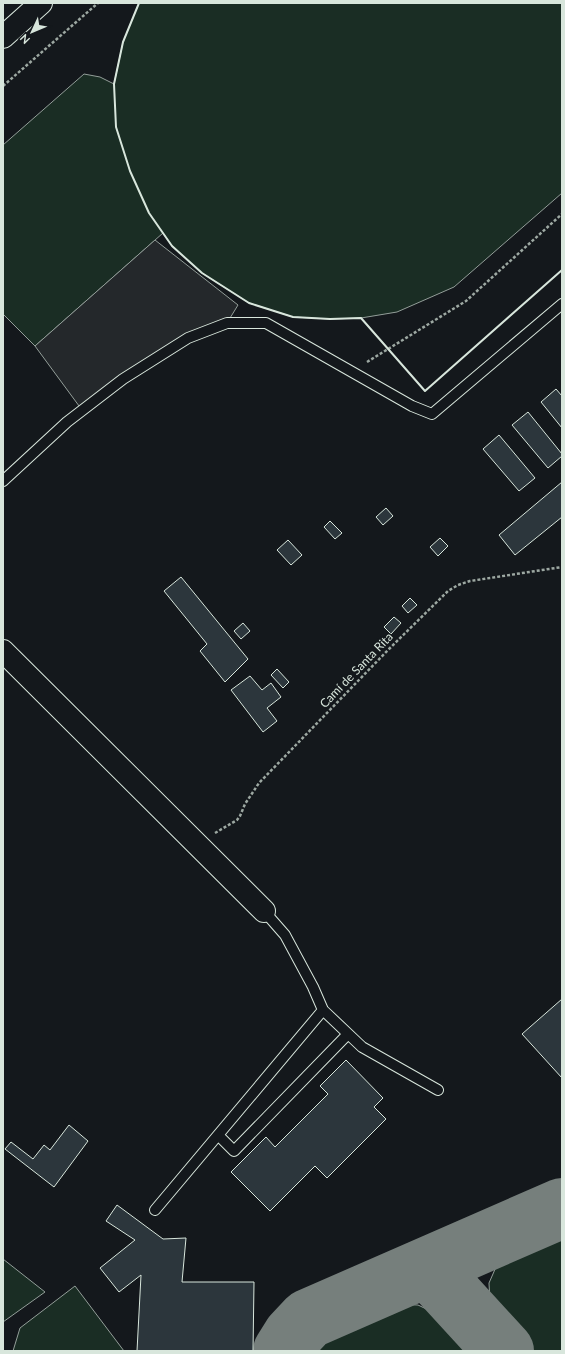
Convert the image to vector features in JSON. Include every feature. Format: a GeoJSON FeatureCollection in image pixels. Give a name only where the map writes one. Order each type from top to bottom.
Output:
{"type":"FeatureCollection","features":[{"type":"Feature","properties":{"kind":"street"},"geometry":{"type":"LineString","coordinates":[[3,37],[41,3]]}},
{"type":"Feature","properties":{"kind":"street"},"geometry":{"type":"LineString","coordinates":[[3,651],[264,911]]}},
{"type":"Feature","properties":{"kind":"lane"},"geometry":{"type":"LineString","coordinates":[[3,481],[66,422],[123,379],[188,338],[227,323],[266,323],[412,406],[432,414],[562,304]]}},
{"type":"Feature","properties":{"kind":"lane"},"geometry":{"type":"LineString","coordinates":[[264,911],[285,935],[313,987],[323,1010],[362,1048],[438,1090]]}},
{"type":"Feature","properties":{"kind":"lane"},"geometry":{"type":"LineString","coordinates":[[155,1210],[323,1010]]}},
{"type":"Feature","properties":{"kind":"lane"},"geometry":{"type":"LineString","coordinates":[[218,1135],[234,1151],[348,1034]]}},
{"type":"Feature","properties":{"kind":"path"},"geometry":{"type":"LineString","coordinates":[[3,86],[98,3]]}},
{"type":"Feature","properties":{"kind":"path"},"geometry":{"type":"LineString","coordinates":[[351,371],[466,301],[562,214]]}},
{"type":"Feature","properties":{"kind":"path","name":"Camí de Santa Rita"},"geometry":{"type":"LineString","coordinates":[[196,843],[237,820],[258,783],[448,591],[458,585],[470,581],[562,567]]}},
{"type":"Feature","properties":{"kind":"green space"},"geometry":{"type":"Polygon","coordinates":[[[139,3],[562,3],[562,193],[454,287],[397,312],[361,318],[330,319],[293,317],[249,303],[202,273],[172,246],[163,233],[35,346],[3,314],[3,145],[84,74],[100,77],[114,84],[123,42],[139,3]]]}},
{"type":"Feature","properties":{"kind":"green space"},"geometry":{"type":"Polygon","coordinates":[[[562,1228],[562,1351],[527,1351],[495,1316],[490,1303],[489,1283],[496,1267],[509,1252],[562,1228]]]}},
{"type":"Feature","properties":{"kind":"green space"},"geometry":{"type":"Polygon","coordinates":[[[3,1259],[45,1292],[3,1322],[3,1259]]]}},
{"type":"Feature","properties":{"kind":"green space"},"geometry":{"type":"Polygon","coordinates":[[[75,1286],[124,1351],[13,1351],[20,1328],[75,1286]]]}},
{"type":"Feature","properties":{"kind":"green space"},"geometry":{"type":"Polygon","coordinates":[[[392,1304],[418,1305],[443,1317],[476,1351],[310,1351],[321,1337],[392,1304]]]}},
{"type":"Feature","properties":{"kind":"shaded area"},"geometry":{"type":"Polygon","coordinates":[[[155,240],[238,305],[227,323],[188,338],[82,410],[35,346],[155,240]]]}},
{"type":"Feature","properties":{"kind":"building"},"geometry":{"type":"Polygon","coordinates":[[[556,389],[562,396],[562,428],[541,402],[556,389]]]}},
{"type":"Feature","properties":{"kind":"building"},"geometry":{"type":"Polygon","coordinates":[[[528,412],[562,454],[562,456],[548,468],[512,425],[528,412]]]}},
{"type":"Feature","properties":{"kind":"building"},"geometry":{"type":"Polygon","coordinates":[[[499,435],[535,478],[519,491],[483,449],[499,435]]]}},
{"type":"Feature","properties":{"kind":"building"},"geometry":{"type":"Polygon","coordinates":[[[562,482],[562,517],[515,555],[499,535],[562,482]]]}},
{"type":"Feature","properties":{"kind":"building"},"geometry":{"type":"Polygon","coordinates":[[[386,508],[393,516],[383,525],[376,517],[386,508]]]}},
{"type":"Feature","properties":{"kind":"building"},"geometry":{"type":"Polygon","coordinates":[[[330,521],[342,533],[335,539],[324,527],[330,521]]]}},
{"type":"Feature","properties":{"kind":"building"},"geometry":{"type":"Polygon","coordinates":[[[440,538],[448,546],[438,556],[430,547],[440,538]]]}},
{"type":"Feature","properties":{"kind":"building"},"geometry":{"type":"Polygon","coordinates":[[[288,540],[302,555],[291,565],[277,550],[288,540]]]}},
{"type":"Feature","properties":{"kind":"building"},"geometry":{"type":"Polygon","coordinates":[[[181,577],[248,659],[225,682],[200,651],[207,644],[164,591],[181,577]]]}},
{"type":"Feature","properties":{"kind":"building"},"geometry":{"type":"Polygon","coordinates":[[[410,598],[417,605],[408,613],[402,606],[410,598]]]}},
{"type":"Feature","properties":{"kind":"building"},"geometry":{"type":"Polygon","coordinates":[[[394,617],[401,623],[391,634],[384,627],[394,617]]]}},
{"type":"Feature","properties":{"kind":"building"},"geometry":{"type":"Polygon","coordinates":[[[243,623],[250,631],[241,639],[234,631],[243,623]]]}},
{"type":"Feature","properties":{"kind":"building"},"geometry":{"type":"Polygon","coordinates":[[[277,669],[289,682],[283,688],[271,675],[277,669]]]}},
{"type":"Feature","properties":{"kind":"building"},"geometry":{"type":"Polygon","coordinates":[[[250,676],[262,690],[271,683],[281,697],[267,708],[277,721],[263,732],[231,690],[250,676]]]}},
{"type":"Feature","properties":{"kind":"building"},"geometry":{"type":"Polygon","coordinates":[[[562,999],[562,1078],[522,1034],[562,999]]]}},
{"type":"Feature","properties":{"kind":"building"},"geometry":{"type":"Polygon","coordinates":[[[346,1060],[383,1098],[374,1107],[386,1119],[327,1178],[315,1166],[270,1211],[231,1172],[266,1137],[275,1147],[328,1094],[320,1086],[346,1060]]]}},
{"type":"Feature","properties":{"kind":"building"},"geometry":{"type":"Polygon","coordinates":[[[69,1125],[88,1141],[54,1187],[5,1149],[11,1142],[33,1159],[44,1145],[50,1150],[69,1125]]]}},
{"type":"Feature","properties":{"kind":"building"},"geometry":{"type":"Polygon","coordinates":[[[117,1205],[163,1239],[186,1238],[182,1282],[254,1282],[253,1351],[137,1351],[141,1275],[119,1292],[100,1268],[135,1240],[106,1221],[117,1205]]]}},
{"type":"Feature","properties":{"kind":"taxiway"},"geometry":{"type":"LineString","coordinates":[[283,1351],[293,1335],[308,1319],[562,1208]]}},
{"type":"Feature","properties":{"kind":"taxiway"},"geometry":{"type":"LineString","coordinates":[[427,1267],[504,1351]]}},
{"type":"Feature","properties":{"kind":"wall"},"geometry":{"type":"LineString","coordinates":[[139,3],[123,42],[114,84],[116,127],[130,171],[149,213],[172,246],[202,273],[249,303],[293,317],[330,319],[361,318],[425,391],[562,270]]}}]}
